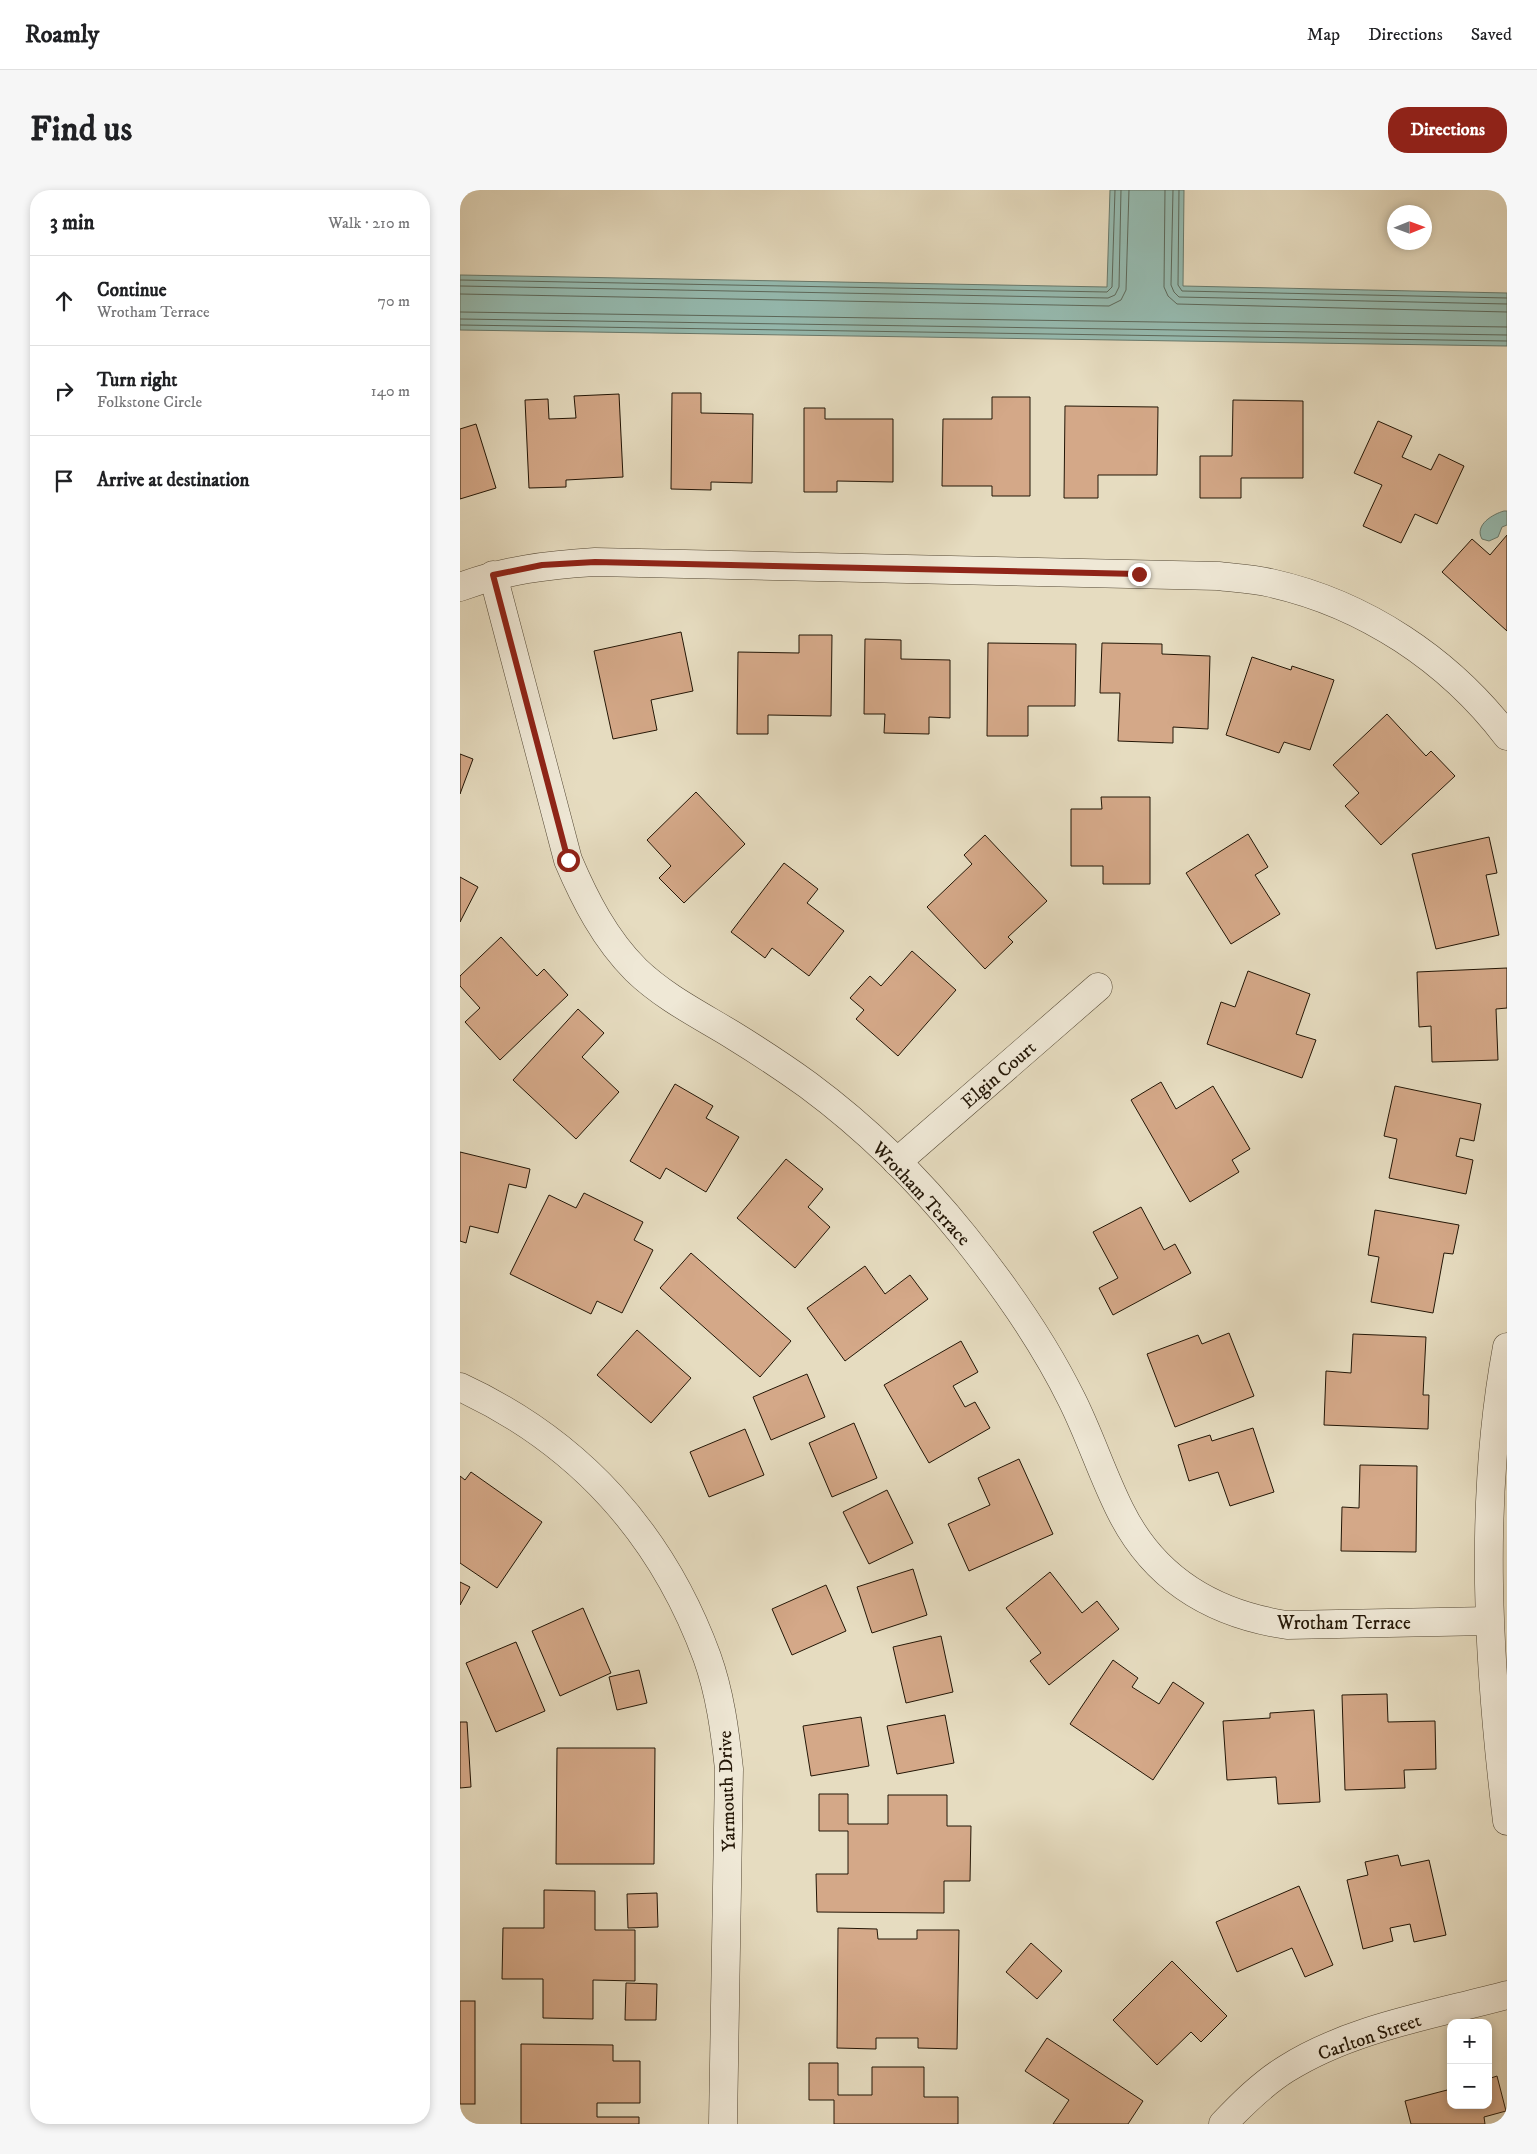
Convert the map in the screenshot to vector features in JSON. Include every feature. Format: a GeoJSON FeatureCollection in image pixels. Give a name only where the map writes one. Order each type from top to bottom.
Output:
{"type":"FeatureCollection","features":[{"type":"Feature","properties":{"kind":"street"},"geometry":{"type":"LineString","coordinates":[[460,587],[493,575],[542,565],[595,562],[1208,576],[1270,583],[1321,597],[1369,618],[1414,646],[1456,679],[1492,716],[1507,736]]}},
{"type":"Feature","properties":{"kind":"street","name":"Wrotham Terrace"},"geometry":{"type":"LineString","coordinates":[[493,575],[568,860],[585,900],[608,937],[636,970],[670,998],[734,1036],[808,1085],[854,1122],[940,1206],[995,1275],[1044,1349],[1073,1401],[1119,1509],[1131,1530],[1161,1567],[1178,1582],[1219,1607],[1241,1616],[1288,1625],[1489,1621]]}},
{"type":"Feature","properties":{"kind":"street","name":"Elgin Court"},"geometry":{"type":"LineString","coordinates":[[897,1162],[1098,986]]}},
{"type":"Feature","properties":{"kind":"street"},"geometry":{"type":"LineString","coordinates":[[1507,1347],[1494,1460],[1489,1538],[1489,1621],[1495,1725],[1507,1821]]}},
{"type":"Feature","properties":{"kind":"street","name":"Yarmouth Drive"},"geometry":{"type":"LineString","coordinates":[[460,1387],[496,1404],[532,1426],[582,1465],[612,1495],[652,1545],[683,1600],[708,1658],[723,1720],[730,1769],[724,2124]]}},
{"type":"Feature","properties":{"kind":"street","name":"Carlton Street"},"geometry":{"type":"LineString","coordinates":[[1222,2124],[1249,2097],[1286,2069],[1326,2048],[1369,2032],[1507,1995]]}},
{"type":"Feature","properties":{"kind":"water"},"geometry":{"type":"Polygon","coordinates":[[[1110,190],[1184,190],[1183,286],[1507,293],[1507,346],[460,330],[460,275],[1107,287],[1110,190]]]}},
{"type":"Feature","properties":{"kind":"water"},"geometry":{"type":"Polygon","coordinates":[[[1507,511],[1507,525],[1502,527],[1498,537],[1489,541],[1482,539],[1481,529],[1486,521],[1490,517],[1507,511]]]}},
{"type":"Feature","properties":{"kind":"building"},"geometry":{"type":"Polygon","coordinates":[[[672,393],[701,393],[701,413],[753,414],[752,483],[711,482],[711,490],[671,489],[672,393]]]}},
{"type":"Feature","properties":{"kind":"building"},"geometry":{"type":"Polygon","coordinates":[[[619,394],[623,477],[566,480],[566,487],[529,488],[525,400],[548,399],[549,419],[576,418],[574,396],[619,394]]]}},
{"type":"Feature","properties":{"kind":"building"},"geometry":{"type":"Polygon","coordinates":[[[992,397],[1030,397],[1030,496],[992,496],[992,486],[942,486],[943,419],[992,419],[992,397]]]}},
{"type":"Feature","properties":{"kind":"building"},"geometry":{"type":"Polygon","coordinates":[[[1233,400],[1303,401],[1303,478],[1241,478],[1241,498],[1200,498],[1200,456],[1232,456],[1233,400]]]}},
{"type":"Feature","properties":{"kind":"building"},"geometry":{"type":"Polygon","coordinates":[[[1065,406],[1158,407],[1157,475],[1098,475],[1098,498],[1064,498],[1065,406]]]}},
{"type":"Feature","properties":{"kind":"building"},"geometry":{"type":"Polygon","coordinates":[[[804,408],[825,408],[825,419],[893,419],[893,482],[837,481],[837,492],[804,492],[804,408]]]}},
{"type":"Feature","properties":{"kind":"building"},"geometry":{"type":"Polygon","coordinates":[[[1378,421],[1412,436],[1402,457],[1431,470],[1439,454],[1464,466],[1437,524],[1415,514],[1401,543],[1363,526],[1382,485],[1354,473],[1378,421]]]}},
{"type":"Feature","properties":{"kind":"building"},"geometry":{"type":"Polygon","coordinates":[[[476,424],[496,488],[460,499],[460,429],[476,424]]]}},
{"type":"Feature","properties":{"kind":"building"},"geometry":{"type":"Polygon","coordinates":[[[1507,535],[1507,631],[1442,572],[1472,539],[1490,555],[1507,535]]]}},
{"type":"Feature","properties":{"kind":"building"},"geometry":{"type":"Polygon","coordinates":[[[681,632],[693,691],[651,700],[657,730],[613,739],[594,651],[681,632]]]}},
{"type":"Feature","properties":{"kind":"building"},"geometry":{"type":"Polygon","coordinates":[[[799,635],[832,635],[831,716],[768,715],[768,734],[737,734],[738,652],[799,653],[799,635]]]}},
{"type":"Feature","properties":{"kind":"building"},"geometry":{"type":"Polygon","coordinates":[[[865,639],[901,640],[901,659],[950,660],[950,718],[929,717],[929,734],[884,733],[885,714],[864,714],[865,639]]]}},
{"type":"Feature","properties":{"kind":"building"},"geometry":{"type":"Polygon","coordinates":[[[988,643],[1076,644],[1075,706],[1028,706],[1028,736],[987,736],[988,643]]]}},
{"type":"Feature","properties":{"kind":"building"},"geometry":{"type":"Polygon","coordinates":[[[1102,643],[1162,644],[1162,654],[1210,656],[1208,729],[1173,727],[1173,743],[1118,741],[1120,693],[1100,693],[1102,643]]]}},
{"type":"Feature","properties":{"kind":"building"},"geometry":{"type":"Polygon","coordinates":[[[1252,657],[1291,670],[1292,666],[1334,680],[1310,750],[1284,742],[1279,753],[1226,735],[1252,657]]]}},
{"type":"Feature","properties":{"kind":"building"},"geometry":{"type":"Polygon","coordinates":[[[1387,714],[1426,756],[1431,751],[1455,776],[1381,845],[1345,806],[1359,793],[1333,765],[1387,714]]]}},
{"type":"Feature","properties":{"kind":"building"},"geometry":{"type":"Polygon","coordinates":[[[460,754],[473,759],[460,794],[460,754]]]}},
{"type":"Feature","properties":{"kind":"building"},"geometry":{"type":"Polygon","coordinates":[[[696,792],[745,844],[684,903],[659,878],[671,866],[647,840],[696,792]]]}},
{"type":"Feature","properties":{"kind":"building"},"geometry":{"type":"Polygon","coordinates":[[[1101,797],[1150,797],[1150,884],[1103,884],[1103,866],[1071,866],[1071,809],[1102,809],[1101,797]]]}},
{"type":"Feature","properties":{"kind":"building"},"geometry":{"type":"Polygon","coordinates":[[[1248,834],[1268,867],[1255,875],[1280,914],[1231,944],[1186,873],[1248,834]]]}},
{"type":"Feature","properties":{"kind":"building"},"geometry":{"type":"Polygon","coordinates":[[[985,835],[1047,901],[1008,937],[1013,942],[985,969],[927,907],[972,864],[964,855],[985,835]]]}},
{"type":"Feature","properties":{"kind":"building"},"geometry":{"type":"Polygon","coordinates":[[[1489,837],[1497,873],[1486,875],[1499,935],[1436,949],[1412,854],[1489,837]]]}},
{"type":"Feature","properties":{"kind":"building"},"geometry":{"type":"Polygon","coordinates":[[[784,863],[818,889],[807,903],[844,931],[809,976],[772,948],[765,958],[731,932],[784,863]]]}},
{"type":"Feature","properties":{"kind":"building"},"geometry":{"type":"Polygon","coordinates":[[[460,877],[478,887],[460,922],[460,877]]]}},
{"type":"Feature","properties":{"kind":"building"},"geometry":{"type":"Polygon","coordinates":[[[501,937],[537,976],[544,969],[568,995],[500,1060],[465,1022],[480,1008],[460,986],[460,976],[501,937]]]}},
{"type":"Feature","properties":{"kind":"building"},"geometry":{"type":"Polygon","coordinates":[[[912,951],[956,990],[898,1056],[856,1019],[864,1010],[850,998],[870,976],[881,986],[912,951]]]}},
{"type":"Feature","properties":{"kind":"building"},"geometry":{"type":"Polygon","coordinates":[[[1507,968],[1507,1008],[1496,1009],[1498,1060],[1432,1062],[1431,1026],[1419,1027],[1417,972],[1507,968]]]}},
{"type":"Feature","properties":{"kind":"building"},"geometry":{"type":"Polygon","coordinates":[[[1248,971],[1310,994],[1296,1034],[1316,1040],[1302,1078],[1207,1044],[1221,1002],[1235,1007],[1248,971]]]}},
{"type":"Feature","properties":{"kind":"building"},"geometry":{"type":"Polygon","coordinates":[[[578,1009],[604,1033],[582,1057],[619,1092],[576,1139],[513,1080],[578,1009]]]}},
{"type":"Feature","properties":{"kind":"building"},"geometry":{"type":"Polygon","coordinates":[[[1161,1082],[1176,1109],[1213,1086],[1250,1149],[1232,1160],[1239,1172],[1190,1202],[1131,1100],[1161,1082]]]}},
{"type":"Feature","properties":{"kind":"building"},"geometry":{"type":"Polygon","coordinates":[[[675,1084],[713,1106],[706,1118],[739,1137],[706,1192],[666,1168],[660,1179],[630,1161],[675,1084]]]}},
{"type":"Feature","properties":{"kind":"building"},"geometry":{"type":"Polygon","coordinates":[[[1395,1086],[1481,1104],[1474,1141],[1460,1138],[1456,1156],[1473,1160],[1466,1194],[1389,1178],[1397,1139],[1384,1136],[1395,1086]]]}},
{"type":"Feature","properties":{"kind":"building"},"geometry":{"type":"Polygon","coordinates":[[[460,1152],[530,1169],[526,1188],[509,1184],[498,1233],[470,1226],[466,1243],[460,1241],[460,1152]]]}},
{"type":"Feature","properties":{"kind":"building"},"geometry":{"type":"Polygon","coordinates":[[[786,1159],[823,1189],[808,1207],[830,1227],[795,1268],[737,1218],[786,1159]]]}},
{"type":"Feature","properties":{"kind":"building"},"geometry":{"type":"Polygon","coordinates":[[[584,1193],[643,1222],[634,1240],[653,1250],[622,1313],[597,1301],[591,1314],[510,1274],[549,1195],[576,1208],[584,1193]]]}},
{"type":"Feature","properties":{"kind":"building"},"geometry":{"type":"Polygon","coordinates":[[[1141,1207],[1164,1250],[1175,1244],[1191,1273],[1113,1315],[1099,1288],[1118,1278],[1093,1232],[1141,1207]]]}},
{"type":"Feature","properties":{"kind":"building"},"geometry":{"type":"Polygon","coordinates":[[[1375,1210],[1459,1225],[1453,1254],[1444,1253],[1433,1313],[1371,1302],[1379,1257],[1368,1255],[1375,1210]]]}},
{"type":"Feature","properties":{"kind":"building"},"geometry":{"type":"Polygon","coordinates":[[[691,1253],[791,1341],[760,1377],[660,1288],[691,1253]]]}},
{"type":"Feature","properties":{"kind":"building"},"geometry":{"type":"Polygon","coordinates":[[[865,1266],[885,1294],[910,1275],[928,1299],[845,1361],[807,1308],[865,1266]]]}},
{"type":"Feature","properties":{"kind":"building"},"geometry":{"type":"Polygon","coordinates":[[[637,1330],[691,1378],[651,1423],[597,1375],[637,1330]]]}},
{"type":"Feature","properties":{"kind":"building"},"geometry":{"type":"Polygon","coordinates":[[[1229,1333],[1254,1396],[1175,1427],[1147,1354],[1198,1335],[1202,1344],[1229,1333]]]}},
{"type":"Feature","properties":{"kind":"building"},"geometry":{"type":"Polygon","coordinates":[[[1353,1334],[1426,1337],[1423,1395],[1429,1395],[1428,1429],[1324,1425],[1326,1371],[1351,1373],[1353,1334]]]}},
{"type":"Feature","properties":{"kind":"building"},"geometry":{"type":"Polygon","coordinates":[[[961,1341],[978,1372],[953,1386],[965,1407],[975,1402],[990,1428],[929,1463],[884,1385],[961,1341]]]}},
{"type":"Feature","properties":{"kind":"building"},"geometry":{"type":"Polygon","coordinates":[[[807,1374],[825,1417],[771,1440],[753,1397],[807,1374]]]}},
{"type":"Feature","properties":{"kind":"building"},"geometry":{"type":"Polygon","coordinates":[[[854,1423],[877,1478],[832,1497],[809,1443],[854,1423]]]}},
{"type":"Feature","properties":{"kind":"building"},"geometry":{"type":"Polygon","coordinates":[[[1253,1428],[1274,1492],[1230,1506],[1218,1472],[1189,1481],[1178,1445],[1210,1435],[1212,1441],[1253,1428]]]}},
{"type":"Feature","properties":{"kind":"building"},"geometry":{"type":"Polygon","coordinates":[[[745,1429],[764,1475],[709,1497],[690,1452],[745,1429]]]}},
{"type":"Feature","properties":{"kind":"building"},"geometry":{"type":"Polygon","coordinates":[[[1019,1459],[1053,1534],[969,1571],[948,1524],[990,1505],[978,1478],[1019,1459]]]}},
{"type":"Feature","properties":{"kind":"building"},"geometry":{"type":"Polygon","coordinates":[[[1360,1465],[1417,1466],[1416,1552],[1341,1551],[1342,1507],[1359,1508],[1360,1465]]]}},
{"type":"Feature","properties":{"kind":"building"},"geometry":{"type":"Polygon","coordinates":[[[471,1472],[542,1522],[497,1588],[460,1563],[460,1476],[465,1480],[471,1472]]]}},
{"type":"Feature","properties":{"kind":"building"},"geometry":{"type":"Polygon","coordinates":[[[887,1490],[913,1543],[869,1564],[843,1512],[887,1490]]]}},
{"type":"Feature","properties":{"kind":"building"},"geometry":{"type":"Polygon","coordinates":[[[913,1569],[927,1615],[872,1633],[857,1587],[913,1569]]]}},
{"type":"Feature","properties":{"kind":"building"},"geometry":{"type":"Polygon","coordinates":[[[1050,1572],[1082,1613],[1097,1601],[1119,1629],[1049,1685],[1030,1661],[1041,1653],[1006,1608],[1050,1572]]]}},
{"type":"Feature","properties":{"kind":"building"},"geometry":{"type":"Polygon","coordinates":[[[460,1582],[470,1587],[460,1605],[460,1582]]]}},
{"type":"Feature","properties":{"kind":"building"},"geometry":{"type":"Polygon","coordinates":[[[826,1585],[846,1631],[792,1655],[772,1609],[826,1585]]]}},
{"type":"Feature","properties":{"kind":"building"},"geometry":{"type":"Polygon","coordinates":[[[583,1608],[611,1673],[560,1696],[532,1631],[583,1608]]]}},
{"type":"Feature","properties":{"kind":"building"},"geometry":{"type":"Polygon","coordinates":[[[941,1636],[953,1692],[906,1703],[893,1647],[941,1636]]]}},
{"type":"Feature","properties":{"kind":"building"},"geometry":{"type":"Polygon","coordinates":[[[516,1642],[545,1711],[496,1732],[466,1663],[516,1642]]]}},
{"type":"Feature","properties":{"kind":"building"},"geometry":{"type":"Polygon","coordinates":[[[1113,1660],[1138,1678],[1132,1687],[1159,1704],[1173,1682],[1204,1703],[1153,1780],[1070,1724],[1113,1660]]]}},
{"type":"Feature","properties":{"kind":"building"},"geometry":{"type":"Polygon","coordinates":[[[639,1670],[647,1703],[617,1710],[609,1677],[639,1670]]]}},
{"type":"Feature","properties":{"kind":"building"},"geometry":{"type":"Polygon","coordinates":[[[1387,1694],[1388,1722],[1435,1721],[1436,1769],[1404,1770],[1405,1788],[1345,1790],[1342,1695],[1387,1694]]]}},
{"type":"Feature","properties":{"kind":"building"},"geometry":{"type":"Polygon","coordinates":[[[1314,1710],[1320,1802],[1278,1804],[1276,1777],[1227,1780],[1223,1721],[1270,1718],[1270,1713],[1314,1710]]]}},
{"type":"Feature","properties":{"kind":"building"},"geometry":{"type":"Polygon","coordinates":[[[945,1715],[954,1763],[897,1774],[887,1726],[945,1715]]]}},
{"type":"Feature","properties":{"kind":"building"},"geometry":{"type":"Polygon","coordinates":[[[861,1717],[869,1766],[811,1776],[803,1726],[861,1717]]]}},
{"type":"Feature","properties":{"kind":"building"},"geometry":{"type":"Polygon","coordinates":[[[460,1722],[467,1722],[471,1787],[460,1788],[460,1722]]]}},
{"type":"Feature","properties":{"kind":"building"},"geometry":{"type":"Polygon","coordinates":[[[557,1748],[655,1748],[654,1864],[556,1864],[557,1748]]]}},
{"type":"Feature","properties":{"kind":"building"},"geometry":{"type":"Polygon","coordinates":[[[819,1794],[848,1794],[848,1824],[888,1824],[888,1795],[947,1795],[947,1826],[971,1826],[970,1881],[944,1881],[944,1913],[817,1912],[816,1874],[848,1874],[848,1831],[819,1831],[819,1794]]]}},
{"type":"Feature","properties":{"kind":"building"},"geometry":{"type":"Polygon","coordinates":[[[1398,1855],[1401,1866],[1429,1860],[1446,1935],[1414,1942],[1410,1924],[1390,1928],[1393,1941],[1363,1949],[1347,1880],[1368,1875],[1365,1862],[1398,1855]]]}},
{"type":"Feature","properties":{"kind":"building"},"geometry":{"type":"Polygon","coordinates":[[[1299,1886],[1333,1965],[1305,1977],[1292,1948],[1237,1972],[1216,1922],[1299,1886]]]}},
{"type":"Feature","properties":{"kind":"building"},"geometry":{"type":"Polygon","coordinates":[[[544,1890],[595,1891],[595,1930],[635,1930],[635,1981],[593,1980],[593,2019],[543,2018],[543,1979],[502,1979],[503,1928],[544,1928],[544,1890]]]}},
{"type":"Feature","properties":{"kind":"building"},"geometry":{"type":"Polygon","coordinates":[[[657,1893],[658,1927],[628,1928],[627,1894],[657,1893]]]}},
{"type":"Feature","properties":{"kind":"building"},"geometry":{"type":"Polygon","coordinates":[[[838,1928],[877,1929],[878,1939],[917,1939],[917,1930],[959,1930],[957,2049],[918,2048],[918,2038],[876,2038],[876,2049],[837,2048],[838,1928]]]}},
{"type":"Feature","properties":{"kind":"building"},"geometry":{"type":"Polygon","coordinates":[[[1031,1943],[1062,1971],[1037,1999],[1006,1972],[1031,1943]]]}},
{"type":"Feature","properties":{"kind":"building"},"geometry":{"type":"Polygon","coordinates":[[[1172,1961],[1227,2016],[1201,2042],[1191,2032],[1157,2065],[1113,2020],[1172,1961]]]}},
{"type":"Feature","properties":{"kind":"building"},"geometry":{"type":"Polygon","coordinates":[[[626,1983],[657,1984],[656,2020],[625,2020],[626,1983]]]}},
{"type":"Feature","properties":{"kind":"building"},"geometry":{"type":"Polygon","coordinates":[[[460,2001],[475,2001],[475,2104],[460,2104],[460,2001]]]}},
{"type":"Feature","properties":{"kind":"building"},"geometry":{"type":"Polygon","coordinates":[[[1047,2038],[1143,2101],[1128,2124],[1053,2124],[1069,2100],[1025,2071],[1047,2038]]]}},
{"type":"Feature","properties":{"kind":"building"},"geometry":{"type":"Polygon","coordinates":[[[521,2044],[613,2045],[613,2061],[640,2061],[640,2103],[597,2103],[597,2117],[639,2117],[639,2124],[521,2124],[521,2044]]]}},
{"type":"Feature","properties":{"kind":"building"},"geometry":{"type":"Polygon","coordinates":[[[809,2063],[838,2063],[838,2095],[872,2095],[872,2067],[924,2067],[924,2097],[958,2097],[958,2124],[834,2124],[834,2100],[809,2100],[809,2063]]]}},
{"type":"Feature","properties":{"kind":"building"},"geometry":{"type":"Polygon","coordinates":[[[1497,2076],[1506,2111],[1484,2117],[1485,2124],[1411,2124],[1405,2101],[1447,2090],[1447,2109],[1492,2109],[1492,2078],[1497,2076]]]}},
{"type":"Feature","properties":{"kind":"route"},"geometry":{"type":"LineString","coordinates":[[568,860],[493,575],[542,565],[595,562],[1139,574]]}}]}
